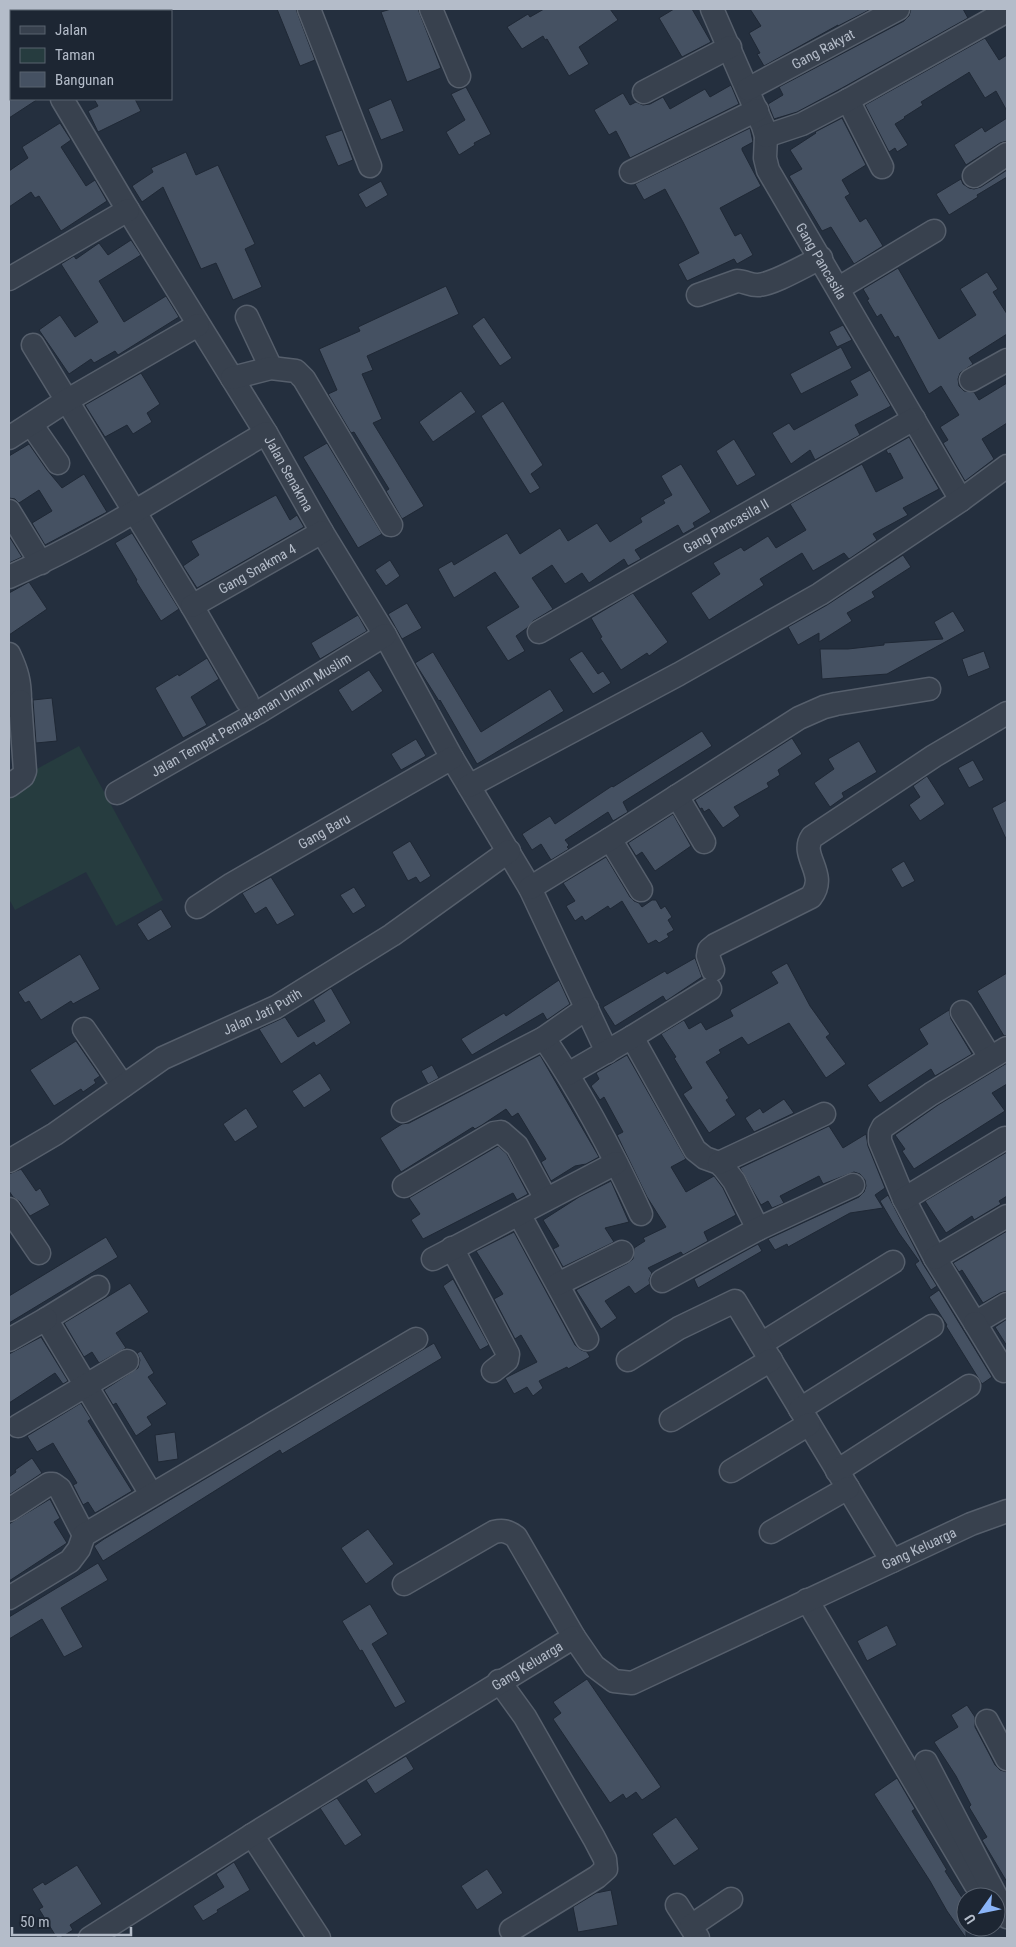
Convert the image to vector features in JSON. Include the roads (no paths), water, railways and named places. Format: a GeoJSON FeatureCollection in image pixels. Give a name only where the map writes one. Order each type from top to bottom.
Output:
{"type":"FeatureCollection","features":[{"type":"Feature","properties":{"kind":"street"},"geometry":{"type":"LineString","coordinates":[[309,9],[370,166]]}},
{"type":"Feature","properties":{"kind":"street"},"geometry":{"type":"LineString","coordinates":[[432,9],[459,76]]}},
{"type":"Feature","properties":{"kind":"street","name":"Gang Pancasila"},"geometry":{"type":"LineString","coordinates":[[712,9],[757,110],[766,136],[765,158],[768,170],[839,288],[961,500]]}},
{"type":"Feature","properties":{"kind":"street","name":"Gang Rakyat"},"geometry":{"type":"LineString","coordinates":[[748,89],[898,9]]}},
{"type":"Feature","properties":{"kind":"street"},"geometry":{"type":"LineString","coordinates":[[766,136],[802,124],[1007,11]]}},
{"type":"Feature","properties":{"kind":"street"},"geometry":{"type":"LineString","coordinates":[[644,92],[730,47]]}},
{"type":"Feature","properties":{"kind":"street","name":"Jalan Senakma"},"geometry":{"type":"LineString","coordinates":[[63,100],[198,325],[266,433],[322,532],[385,635],[452,758],[509,851],[530,888],[607,1052]]}},
{"type":"Feature","properties":{"kind":"street"},"geometry":{"type":"LineString","coordinates":[[848,100],[882,167]]}},
{"type":"Feature","properties":{"kind":"street"},"geometry":{"type":"LineString","coordinates":[[631,172],[757,110]]}},
{"type":"Feature","properties":{"kind":"street"},"geometry":{"type":"LineString","coordinates":[[974,176],[1007,154]]}},
{"type":"Feature","properties":{"kind":"street"},"geometry":{"type":"LineString","coordinates":[[9,279],[128,210]]}},
{"type":"Feature","properties":{"kind":"street"},"geometry":{"type":"LineString","coordinates":[[839,288],[934,231]]}},
{"type":"Feature","properties":{"kind":"street"},"geometry":{"type":"LineString","coordinates":[[698,295],[737,281],[752,285],[765,284],[821,258]]}},
{"type":"Feature","properties":{"kind":"street"},"geometry":{"type":"LineString","coordinates":[[248,317],[271,368]]}},
{"type":"Feature","properties":{"kind":"street"},"geometry":{"type":"LineString","coordinates":[[9,438],[66,401],[198,325]]}},
{"type":"Feature","properties":{"kind":"street"},"geometry":{"type":"LineString","coordinates":[[33,345],[192,606],[247,701]]}},
{"type":"Feature","properties":{"kind":"street"},"geometry":{"type":"LineString","coordinates":[[971,380],[1007,360]]}},
{"type":"Feature","properties":{"kind":"street"},"geometry":{"type":"LineString","coordinates":[[232,378],[271,368],[296,371],[304,379],[391,525]]}},
{"type":"Feature","properties":{"kind":"street","name":"Gang Pancasila II"},"geometry":{"type":"LineString","coordinates":[[539,632],[914,419]]}},
{"type":"Feature","properties":{"kind":"street"},"geometry":{"type":"LineString","coordinates":[[31,424],[58,462]]}},
{"type":"Feature","properties":{"kind":"street"},"geometry":{"type":"LineString","coordinates":[[9,577],[41,563],[266,433]]}},
{"type":"Feature","properties":{"kind":"street"},"geometry":{"type":"LineString","coordinates":[[469,786],[679,674],[820,594],[961,500],[1007,466]]}},
{"type":"Feature","properties":{"kind":"street"},"geometry":{"type":"LineString","coordinates":[[9,511],[41,563]]}},
{"type":"Feature","properties":{"kind":"street","name":"Gang Snakma 4"},"geometry":{"type":"LineString","coordinates":[[192,606],[322,532]]}},
{"type":"Feature","properties":{"kind":"street","name":"Jalan Tempat Pemakaman Umum Muslim"},"geometry":{"type":"LineString","coordinates":[[117,793],[257,713],[385,635]]}},
{"type":"Feature","properties":{"kind":"street"},"geometry":{"type":"LineString","coordinates":[[9,654],[18,674],[14,703],[25,770],[23,776],[9,786]]}},
{"type":"Feature","properties":{"kind":"street"},"geometry":{"type":"LineString","coordinates":[[530,888],[799,718],[824,707],[929,689]]}},
{"type":"Feature","properties":{"kind":"street"},"geometry":{"type":"LineString","coordinates":[[568,1074],[632,1037],[712,980],[708,950],[811,898],[817,890],[818,883],[809,850],[808,842],[812,837],[934,756],[1007,713]]}},
{"type":"Feature","properties":{"kind":"street","name":"Gang Baru"},"geometry":{"type":"LineString","coordinates":[[197,907],[232,884],[452,758]]}},
{"type":"Feature","properties":{"kind":"street"},"geometry":{"type":"LineString","coordinates":[[677,796],[704,842]]}},
{"type":"Feature","properties":{"kind":"street"},"geometry":{"type":"LineString","coordinates":[[610,839],[640,890]]}},
{"type":"Feature","properties":{"kind":"street","name":"Jalan Jati Putih"},"geometry":{"type":"LineString","coordinates":[[9,1161],[55,1134],[162,1058],[276,1007],[392,935],[509,851]]}},
{"type":"Feature","properties":{"kind":"street"},"geometry":{"type":"LineString","coordinates":[[403,1111],[544,1038],[587,1008]]}},
{"type":"Feature","properties":{"kind":"street"},"geometry":{"type":"LineString","coordinates":[[962,1012],[999,1052],[926,1086],[883,1127],[880,1133],[880,1140],[904,1199],[935,1258],[1004,1371]]}},
{"type":"Feature","properties":{"kind":"street"},"geometry":{"type":"LineString","coordinates":[[84,1029],[123,1086]]}},
{"type":"Feature","properties":{"kind":"street"},"geometry":{"type":"LineString","coordinates":[[632,1037],[695,1150],[705,1158],[719,1163],[734,1181],[758,1229]]}},
{"type":"Feature","properties":{"kind":"street"},"geometry":{"type":"LineString","coordinates":[[544,1038],[568,1074],[641,1214]]}},
{"type":"Feature","properties":{"kind":"street"},"geometry":{"type":"LineString","coordinates":[[719,1163],[824,1114]]}},
{"type":"Feature","properties":{"kind":"street"},"geometry":{"type":"LineString","coordinates":[[404,1186],[494,1133],[501,1132],[517,1146],[546,1199]]}},
{"type":"Feature","properties":{"kind":"street"},"geometry":{"type":"LineString","coordinates":[[904,1199],[1005,1138]]}},
{"type":"Feature","properties":{"kind":"street"},"geometry":{"type":"LineString","coordinates":[[433,1259],[616,1163]]}},
{"type":"Feature","properties":{"kind":"street"},"geometry":{"type":"LineString","coordinates":[[662,1281],[758,1229],[853,1185]]}},
{"type":"Feature","properties":{"kind":"street"},"geometry":{"type":"LineString","coordinates":[[9,1209],[39,1253]]}},
{"type":"Feature","properties":{"kind":"street"},"geometry":{"type":"LineString","coordinates":[[519,1214],[587,1339]]}},
{"type":"Feature","properties":{"kind":"street"},"geometry":{"type":"LineString","coordinates":[[935,1258],[1007,1216]]}},
{"type":"Feature","properties":{"kind":"street"},"geometry":{"type":"LineString","coordinates":[[452,1248],[508,1354],[507,1360],[493,1371]]}},
{"type":"Feature","properties":{"kind":"street"},"geometry":{"type":"LineString","coordinates":[[558,1284],[622,1252]]}},
{"type":"Feature","properties":{"kind":"street"},"geometry":{"type":"LineString","coordinates":[[671,1420],[893,1262]]}},
{"type":"Feature","properties":{"kind":"street"},"geometry":{"type":"LineString","coordinates":[[9,1340],[98,1288]]}},
{"type":"Feature","properties":{"kind":"street"},"geometry":{"type":"LineString","coordinates":[[628,1360],[679,1328],[735,1301],[892,1561]]}},
{"type":"Feature","properties":{"kind":"street"},"geometry":{"type":"LineString","coordinates":[[976,1324],[1007,1304]]}},
{"type":"Feature","properties":{"kind":"street"},"geometry":{"type":"LineString","coordinates":[[46,1319],[151,1494]]}},
{"type":"Feature","properties":{"kind":"street"},"geometry":{"type":"LineString","coordinates":[[731,1471],[804,1416],[932,1326]]}},
{"type":"Feature","properties":{"kind":"street"},"geometry":{"type":"LineString","coordinates":[[9,1598],[70,1561],[79,1549],[84,1534],[416,1339]]}},
{"type":"Feature","properties":{"kind":"street"},"geometry":{"type":"LineString","coordinates":[[18,1426],[127,1361]]}},
{"type":"Feature","properties":{"kind":"street"},"geometry":{"type":"LineString","coordinates":[[771,1532],[969,1386]]}},
{"type":"Feature","properties":{"kind":"street"},"geometry":{"type":"LineString","coordinates":[[9,1510],[49,1484],[53,1484],[60,1489],[84,1534]]}},
{"type":"Feature","properties":{"kind":"street","name":"Gang Keluarga"},"geometry":{"type":"LineString","coordinates":[[90,1938],[252,1835],[574,1637],[594,1666],[614,1681],[632,1683],[971,1524],[1007,1510]]}},
{"type":"Feature","properties":{"kind":"street"},"geometry":{"type":"LineString","coordinates":[[404,1584],[494,1532],[510,1532],[516,1537],[574,1637]]}},
{"type":"Feature","properties":{"kind":"street"},"geometry":{"type":"LineString","coordinates":[[807,1600],[977,1887]]}},
{"type":"Feature","properties":{"kind":"street"},"geometry":{"type":"LineString","coordinates":[[499,1682],[525,1716],[594,1838],[606,1868],[597,1878],[511,1930]]}},
{"type":"Feature","properties":{"kind":"street"},"geometry":{"type":"LineString","coordinates":[[987,1721],[1007,1759]]}},
{"type":"Feature","properties":{"kind":"street"},"geometry":{"type":"LineString","coordinates":[[926,1762],[991,1887]]}},
{"type":"Feature","properties":{"kind":"street"},"geometry":{"type":"LineString","coordinates":[[252,1835],[319,1938]]}},
{"type":"Feature","properties":{"kind":"street"},"geometry":{"type":"LineString","coordinates":[[676,1905],[694,1932],[731,1899]]}}]}
